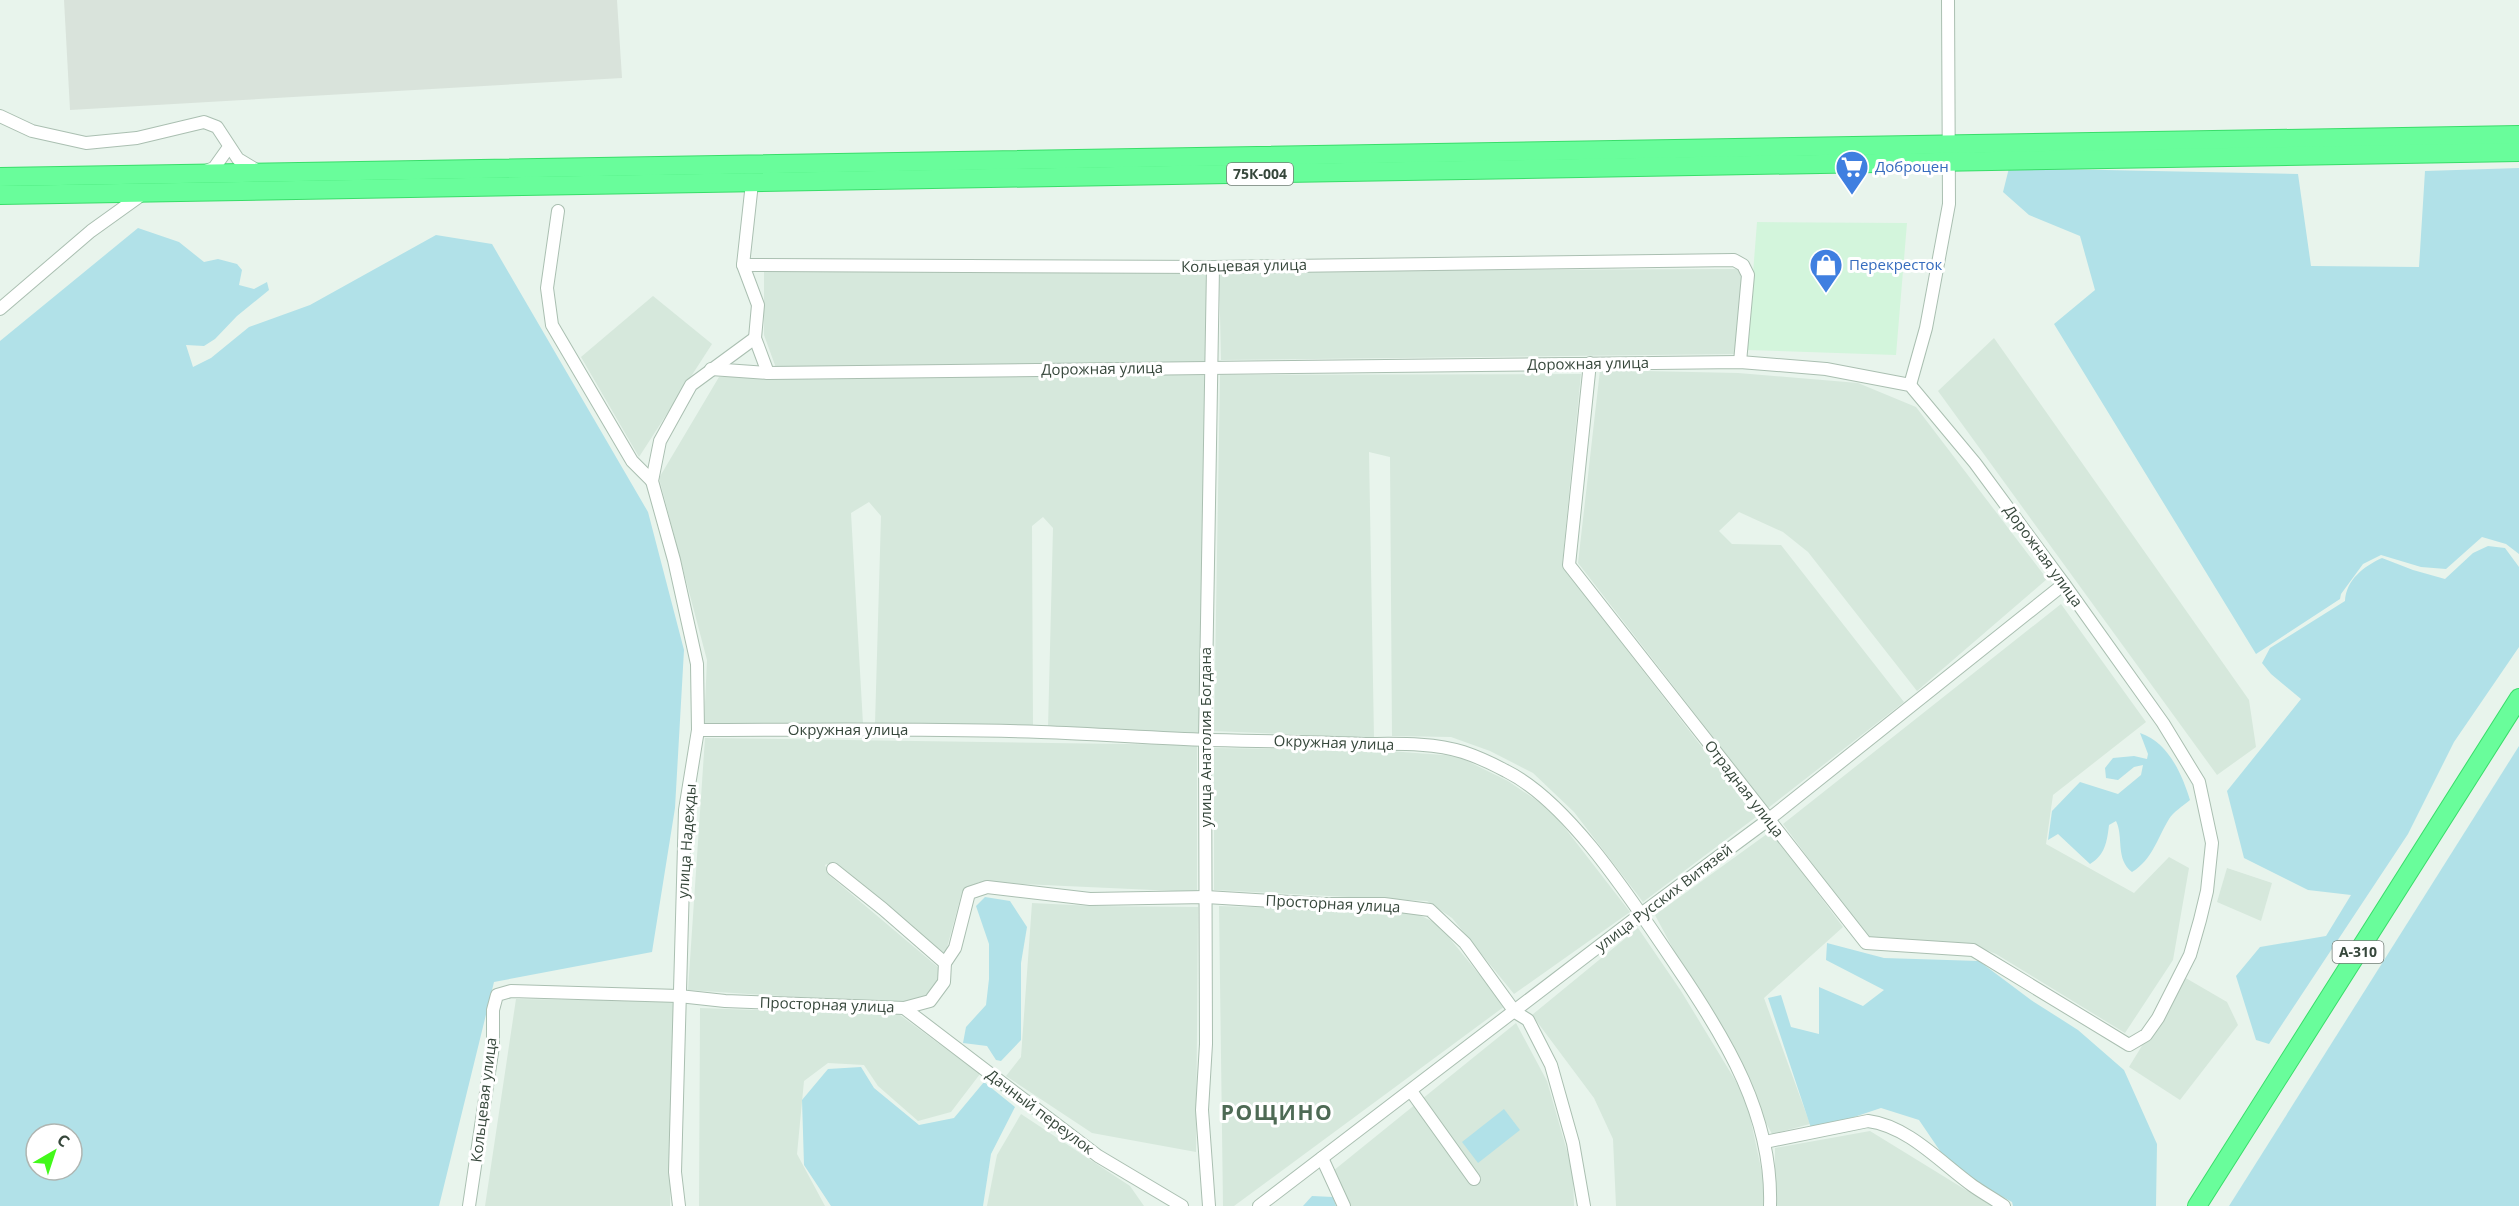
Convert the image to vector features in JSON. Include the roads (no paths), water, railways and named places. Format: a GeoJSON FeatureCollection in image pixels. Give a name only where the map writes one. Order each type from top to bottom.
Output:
{"type":"FeatureCollection","features":[{"type":"Feature","properties":{"kind":"highway","name":"75К-004"},"geometry":{"type":"LineString","coordinates":[[0,177],[2519,135]]}},
{"type":"Feature","properties":{"kind":"highway","name":"75К-004"},"geometry":{"type":"LineString","coordinates":[[0,195],[1950,164],[2519,152]]}},
{"type":"Feature","properties":{"kind":"highway","name":"А-310"},"geometry":{"type":"LineString","coordinates":[[2197,1206],[2519,698]]}},
{"type":"Feature","properties":{"kind":"street"},"geometry":{"type":"LineString","coordinates":[[1910,385],[1926,328],[1949,204],[1948,0]]}},
{"type":"Feature","properties":{"kind":"street"},"geometry":{"type":"LineString","coordinates":[[0,116],[32,131],[86,143],[137,138],[204,122],[217,127],[238,159],[261,173]]}},
{"type":"Feature","properties":{"kind":"street"},"geometry":{"type":"LineString","coordinates":[[195,174],[214,168],[229,147]]}},
{"type":"Feature","properties":{"kind":"street"},"geometry":{"type":"LineString","coordinates":[[752,183],[743,265],[758,304],[755,338],[768,373]]}},
{"type":"Feature","properties":{"kind":"street"},"geometry":{"type":"LineString","coordinates":[[0,309],[91,231],[144,193]]}},
{"type":"Feature","properties":{"kind":"street","name":"улица Надежды"},"geometry":{"type":"LineString","coordinates":[[558,211],[547,288],[552,325],[632,461],[652,481]]}},
{"type":"Feature","properties":{"kind":"street","name":"Кольцевая улица"},"geometry":{"type":"LineString","coordinates":[[743,265],[1213,267],[1734,260],[1743,265],[1748,275],[1740,362]]}},
{"type":"Feature","properties":{"kind":"street","name":"улица Анатолия Богдана"},"geometry":{"type":"LineString","coordinates":[[1209,1206],[1202,1110],[1206,1044],[1205,740],[1213,267]]}},
{"type":"Feature","properties":{"kind":"street","name":"улица Надежды"},"geometry":{"type":"LineString","coordinates":[[679,1206],[675,1173],[686,810],[698,730],[697,664],[674,560],[652,481],[660,441],[691,385],[755,338]]}},
{"type":"Feature","properties":{"kind":"street","name":"Дорожная улица"},"geometry":{"type":"LineString","coordinates":[[711,369],[768,373],[1740,362],[1826,369],[1910,385],[1976,464],[2064,584],[2163,723],[2199,782],[2212,843],[2207,891],[2190,955],[2158,1018],[2146,1035],[2129,1045]]}},
{"type":"Feature","properties":{"kind":"street","name":"Отрадная улица"},"geometry":{"type":"LineString","coordinates":[[1590,363],[1569,565],[1768,820],[1866,944],[1973,950],[2129,1045]]}},
{"type":"Feature","properties":{"kind":"street","name":"улица Русских Витязей"},"geometry":{"type":"LineString","coordinates":[[1260,1206],[1641,914],[1768,820],[2064,584]]}},
{"type":"Feature","properties":{"kind":"street","name":"Окружная улица"},"geometry":{"type":"LineString","coordinates":[[698,730],[868,729],[1039,732],[1205,740],[1378,744],[1429,747],[1461,752],[1509,772],[1552,803],[1588,844],[1641,914],[1711,1017],[1752,1098],[1765,1142],[1770,1206]]}},
{"type":"Feature","properties":{"kind":"street"},"geometry":{"type":"LineString","coordinates":[[833,869],[945,963]]}},
{"type":"Feature","properties":{"kind":"street","name":"Просторная улица"},"geometry":{"type":"LineString","coordinates":[[497,995],[511,991],[680,996],[725,1001],[904,1008],[930,1000],[945,982],[945,963],[955,948],[969,893],[987,887],[1090,899],[1206,897],[1324,904],[1384,904],[1430,910],[1465,943],[1515,1012],[1528,1020],[1551,1065],[1573,1143],[1584,1206]]}},
{"type":"Feature","properties":{"kind":"street","name":"Кольцевая улица"},"geometry":{"type":"LineString","coordinates":[[469,1206],[493,1046],[493,1011],[497,995]]}},
{"type":"Feature","properties":{"kind":"street","name":"Дачный переулок"},"geometry":{"type":"LineString","coordinates":[[904,1008],[1098,1156],[1182,1206]]}},
{"type":"Feature","properties":{"kind":"street"},"geometry":{"type":"LineString","coordinates":[[1411,1091],[1474,1179]]}},
{"type":"Feature","properties":{"kind":"street"},"geometry":{"type":"LineString","coordinates":[[1765,1142],[1868,1121],[1880,1123],[1890,1126],[1915,1142],[1975,1188],[2004,1206]]}},
{"type":"Feature","properties":{"kind":"street"},"geometry":{"type":"LineString","coordinates":[[1322,1158],[1344,1206]]}},
{"type":"Feature","properties":{"kind":"place","name":"Доброцен"},"geometry":{"type":"Point","coordinates":[1852,196]}},
{"type":"Feature","properties":{"kind":"place","name":"Перекресток"},"geometry":{"type":"Point","coordinates":[1826,294]}},
{"type":"Feature","properties":{"kind":"district","name":"РОЩИНО"},"geometry":{"type":"Point","coordinates":[1277,1113]}}]}
